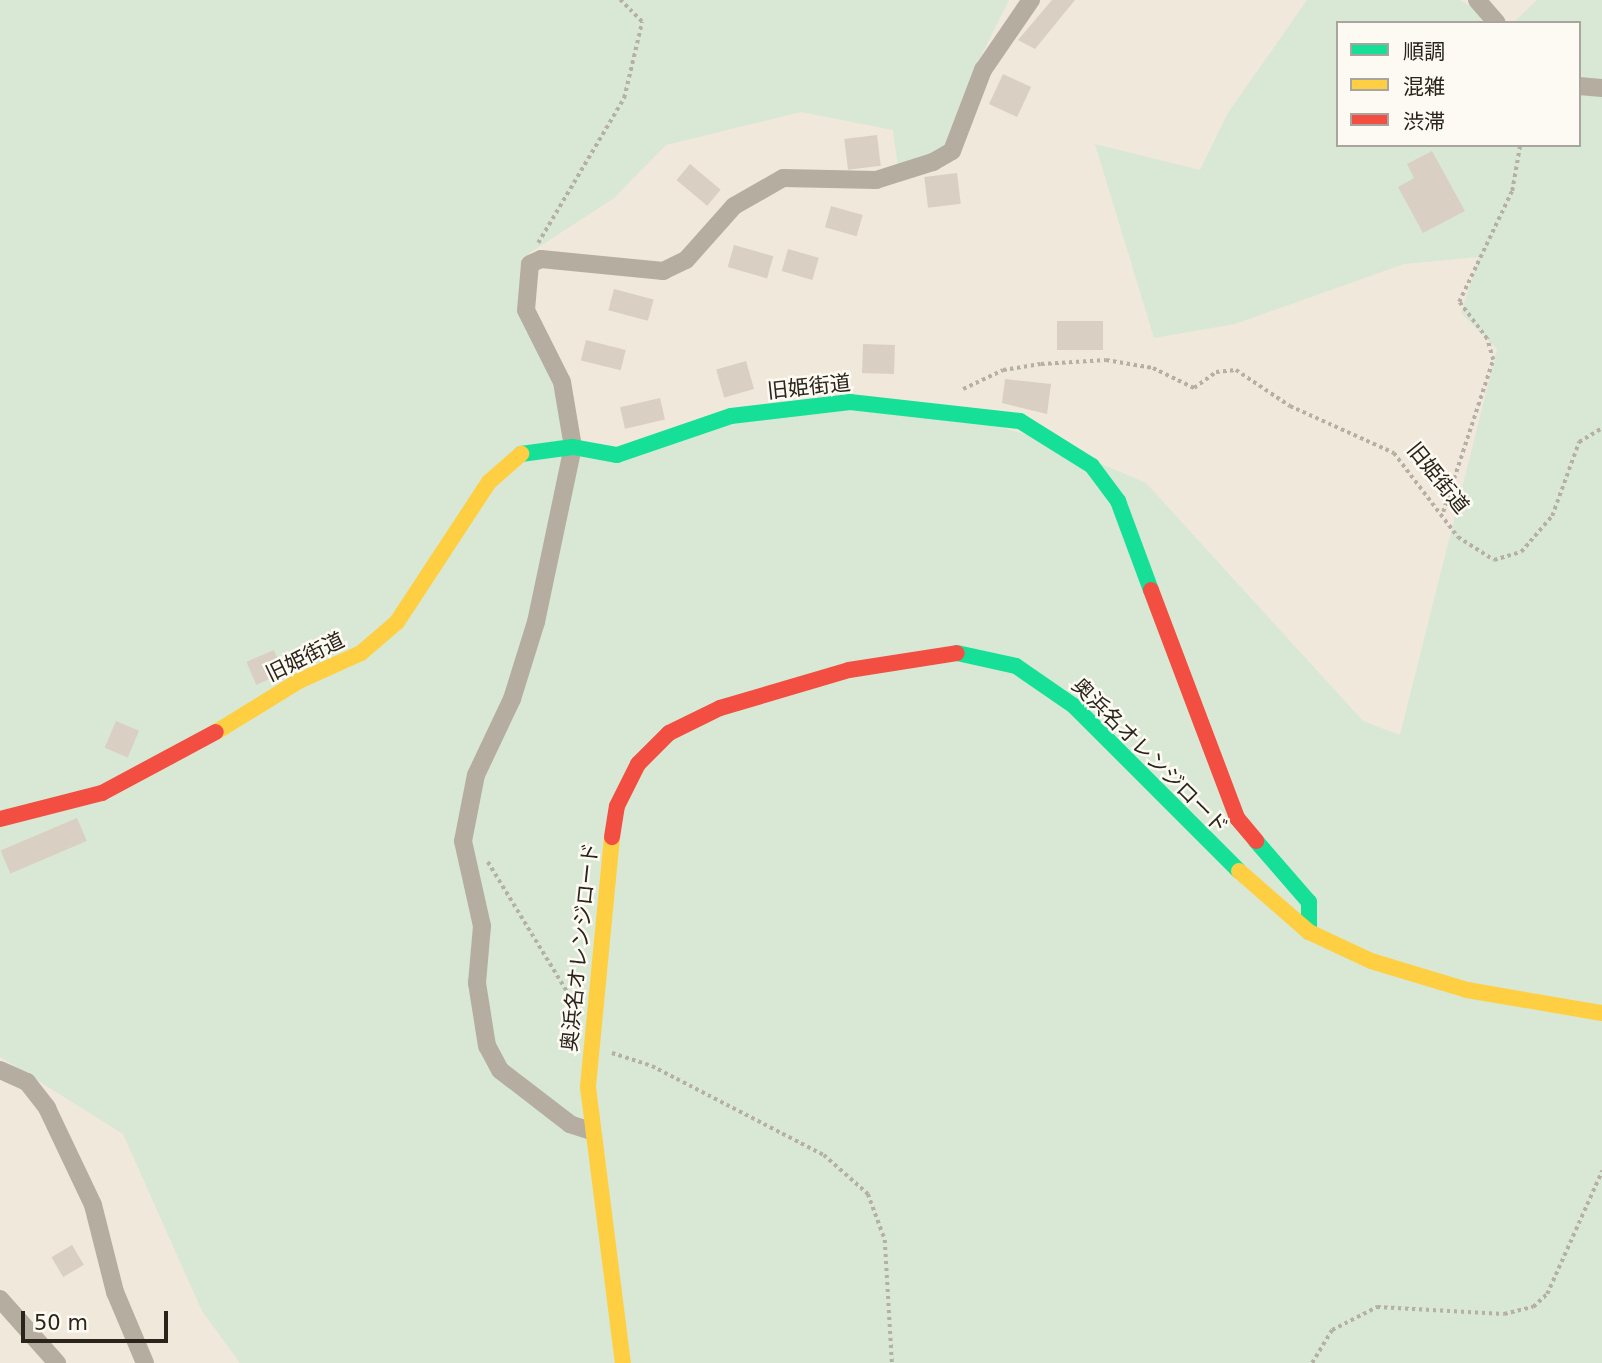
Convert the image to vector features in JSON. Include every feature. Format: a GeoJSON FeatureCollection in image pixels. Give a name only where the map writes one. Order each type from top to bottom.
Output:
{"type":"FeatureCollection","features":[{"type":"Feature","properties":{"kind":"street"},"geometry":{"type":"LineString","coordinates":[[591,1131],[570,1124],[500,1070],[488,1046],[477,983],[482,926],[463,841],[476,775],[512,699],[536,622],[573,447],[562,382],[526,310],[530,264],[541,259],[663,271],[686,260],[734,206],[783,178],[876,180],[933,162],[952,151],[983,71],[1031,0]]}},
{"type":"Feature","properties":{"kind":"street"},"geometry":{"type":"LineString","coordinates":[[1477,0],[1495,21]]}},
{"type":"Feature","properties":{"kind":"street"},"geometry":{"type":"LineString","coordinates":[[1581,86],[1602,88]]}},
{"type":"Feature","properties":{"kind":"street","name":"旧姫街道"},"geometry":{"type":"LineString","coordinates":[[0,819],[102,793],[163,764],[299,681],[361,653],[397,622],[489,482],[521,454],[573,447],[617,455],[731,416],[850,402],[935,407]]}},
{"type":"Feature","properties":{"kind":"street"},"geometry":{"type":"LineString","coordinates":[[935,407],[1020,421],[1093,466],[1118,501],[1237,818],[1309,902],[1308,932]]}},
{"type":"Feature","properties":{"kind":"street","name":"奥浜名オレンジロード"},"geometry":{"type":"LineString","coordinates":[[623,1363],[591,1131],[592,1047],[617,806],[638,764],[669,733],[720,708],[849,670],[945,651],[1016,666],[1045,683],[1204,840],[1308,932],[1371,961],[1466,990],[1602,1013]]}},
{"type":"Feature","properties":{"kind":"street"},"geometry":{"type":"LineString","coordinates":[[0,1070],[27,1082],[47,1108],[93,1205],[116,1292],[145,1363]]}},
{"type":"Feature","properties":{"kind":"street"},"geometry":{"type":"LineString","coordinates":[[0,1298],[57,1363]]}},
{"type":"Feature","properties":{"kind":"path"},"geometry":{"type":"LineString","coordinates":[[530,264],[624,98],[642,22],[620,0]]}},
{"type":"Feature","properties":{"kind":"path"},"geometry":{"type":"LineString","coordinates":[[1442,514],[1493,360],[1487,339],[1459,302],[1512,191],[1520,147]]}},
{"type":"Feature","properties":{"kind":"path","name":"旧姫街道"},"geometry":{"type":"LineString","coordinates":[[935,407],[1003,370],[1041,365],[1106,360],[1153,368],[1194,388],[1216,372],[1236,370],[1290,406],[1394,453],[1475,551],[1504,560],[1521,552],[1552,516],[1579,442],[1602,428]]}},
{"type":"Feature","properties":{"kind":"path"},"geometry":{"type":"LineString","coordinates":[[463,841],[488,862],[578,1013]]}},
{"type":"Feature","properties":{"kind":"path"},"geometry":{"type":"LineString","coordinates":[[592,1047],[652,1066],[824,1155],[868,1194],[885,1240],[892,1363]]}},
{"type":"Feature","properties":{"kind":"path"},"geometry":{"type":"LineString","coordinates":[[1312,1363],[1332,1330],[1377,1307],[1504,1314],[1533,1307],[1547,1294],[1602,1171]]}},
{"type":"Feature","properties":{"kind":"green space"},"geometry":{"type":"Polygon","coordinates":[[[0,0],[1009,0],[978,62],[952,151],[898,167],[893,130],[801,112],[666,145],[614,198],[522,258],[525,301],[573,446],[602,452],[822,405],[963,416],[1048,441],[1146,483],[1363,721],[1400,735],[1497,349],[1461,313],[1479,257],[1404,264],[1235,324],[1154,338],[1095,144],[1200,170],[1228,113],[1307,0],[1460,0],[1495,21],[1336,21],[1336,147],[1581,147],[1581,21],[1515,21],[1537,0],[1602,0],[1602,1363],[240,1363],[202,1311],[123,1134],[0,1057],[0,0]]]}},
{"type":"Feature","properties":{"kind":"building"},"geometry":{"type":"Polygon","coordinates":[[[1052,0],[1075,0],[1035,49],[1018,40],[1052,0]]]}},
{"type":"Feature","properties":{"kind":"building"},"geometry":{"type":"Polygon","coordinates":[[[1003,74],[1031,87],[1017,117],[989,104],[1003,74]]]}},
{"type":"Feature","properties":{"kind":"building"},"geometry":{"type":"Polygon","coordinates":[[[877,135],[881,166],[848,170],[844,139],[877,135]]]}},
{"type":"Feature","properties":{"kind":"building"},"geometry":{"type":"Polygon","coordinates":[[[1432,151],[1465,211],[1423,233],[1398,187],[1414,178],[1407,164],[1432,151]]]}},
{"type":"Feature","properties":{"kind":"building"},"geometry":{"type":"Polygon","coordinates":[[[690,164],[721,190],[707,206],[677,180],[690,164]]]}},
{"type":"Feature","properties":{"kind":"building"},"geometry":{"type":"Polygon","coordinates":[[[957,173],[961,204],[928,208],[924,177],[957,173]]]}},
{"type":"Feature","properties":{"kind":"building"},"geometry":{"type":"Polygon","coordinates":[[[831,206],[863,215],[857,236],[825,227],[831,206]]]}},
{"type":"Feature","properties":{"kind":"building"},"geometry":{"type":"Polygon","coordinates":[[[734,245],[773,256],[767,278],[728,267],[734,245]]]}},
{"type":"Feature","properties":{"kind":"building"},"geometry":{"type":"Polygon","coordinates":[[[788,249],[819,258],[812,280],[782,271],[788,249]]]}},
{"type":"Feature","properties":{"kind":"building"},"geometry":{"type":"Polygon","coordinates":[[[614,289],[654,300],[648,321],[608,310],[614,289]]]}},
{"type":"Feature","properties":{"kind":"building"},"geometry":{"type":"Polygon","coordinates":[[[1057,321],[1103,321],[1103,350],[1057,350],[1057,321]]]}},
{"type":"Feature","properties":{"kind":"building"},"geometry":{"type":"Polygon","coordinates":[[[586,340],[626,350],[621,370],[581,360],[586,340]]]}},
{"type":"Feature","properties":{"kind":"building"},"geometry":{"type":"Polygon","coordinates":[[[863,344],[895,345],[894,374],[862,373],[863,344]]]}},
{"type":"Feature","properties":{"kind":"building"},"geometry":{"type":"Polygon","coordinates":[[[746,361],[754,389],[724,397],[716,370],[746,361]]]}},
{"type":"Feature","properties":{"kind":"building"},"geometry":{"type":"Polygon","coordinates":[[[1005,379],[1051,384],[1047,414],[1002,403],[1005,379]]]}},
{"type":"Feature","properties":{"kind":"building"},"geometry":{"type":"Polygon","coordinates":[[[660,398],[665,419],[625,429],[620,407],[660,398]]]}},
{"type":"Feature","properties":{"kind":"building"},"geometry":{"type":"Polygon","coordinates":[[[274,650],[284,673],[256,685],[246,662],[274,650]]]}},
{"type":"Feature","properties":{"kind":"building"},"geometry":{"type":"Polygon","coordinates":[[[116,721],[139,731],[128,757],[105,748],[116,721]]]}},
{"type":"Feature","properties":{"kind":"building"},"geometry":{"type":"Polygon","coordinates":[[[77,818],[87,841],[10,873],[1,850],[77,818]]]}},
{"type":"Feature","properties":{"kind":"building"},"geometry":{"type":"Polygon","coordinates":[[[72,1245],[84,1265],[63,1277],[51,1257],[72,1245]]]}},
{"type":"Feature","properties":{"kind":"traffic: fast"},"geometry":{"type":"LineString","coordinates":[[521,454],[573,447],[617,455],[731,416],[850,402],[1020,421],[1092,466],[1118,501],[1151,590]]}},
{"type":"Feature","properties":{"kind":"traffic: fast"},"geometry":{"type":"LineString","coordinates":[[957,653],[1016,666],[1074,706],[1239,871]]}},
{"type":"Feature","properties":{"kind":"traffic: fast"},"geometry":{"type":"LineString","coordinates":[[1256,841],[1309,902],[1309,932]]}},
{"type":"Feature","properties":{"kind":"traffic: slow"},"geometry":{"type":"LineString","coordinates":[[216,732],[299,681],[361,653],[397,622],[489,482],[521,454]]}},
{"type":"Feature","properties":{"kind":"traffic: slow"},"geometry":{"type":"LineString","coordinates":[[612,837],[588,1087],[623,1363]]}},
{"type":"Feature","properties":{"kind":"traffic: slow"},"geometry":{"type":"LineString","coordinates":[[1239,871],[1309,932],[1371,961],[1467,990],[1602,1013]]}},
{"type":"Feature","properties":{"kind":"traffic: jam"},"geometry":{"type":"LineString","coordinates":[[1151,590],[1237,818],[1256,841]]}},
{"type":"Feature","properties":{"kind":"traffic: jam"},"geometry":{"type":"LineString","coordinates":[[612,837],[617,806],[638,764],[669,733],[720,708],[849,670],[957,653]]}},
{"type":"Feature","properties":{"kind":"traffic: jam"},"geometry":{"type":"LineString","coordinates":[[0,819],[102,793],[216,732]]}}]}
